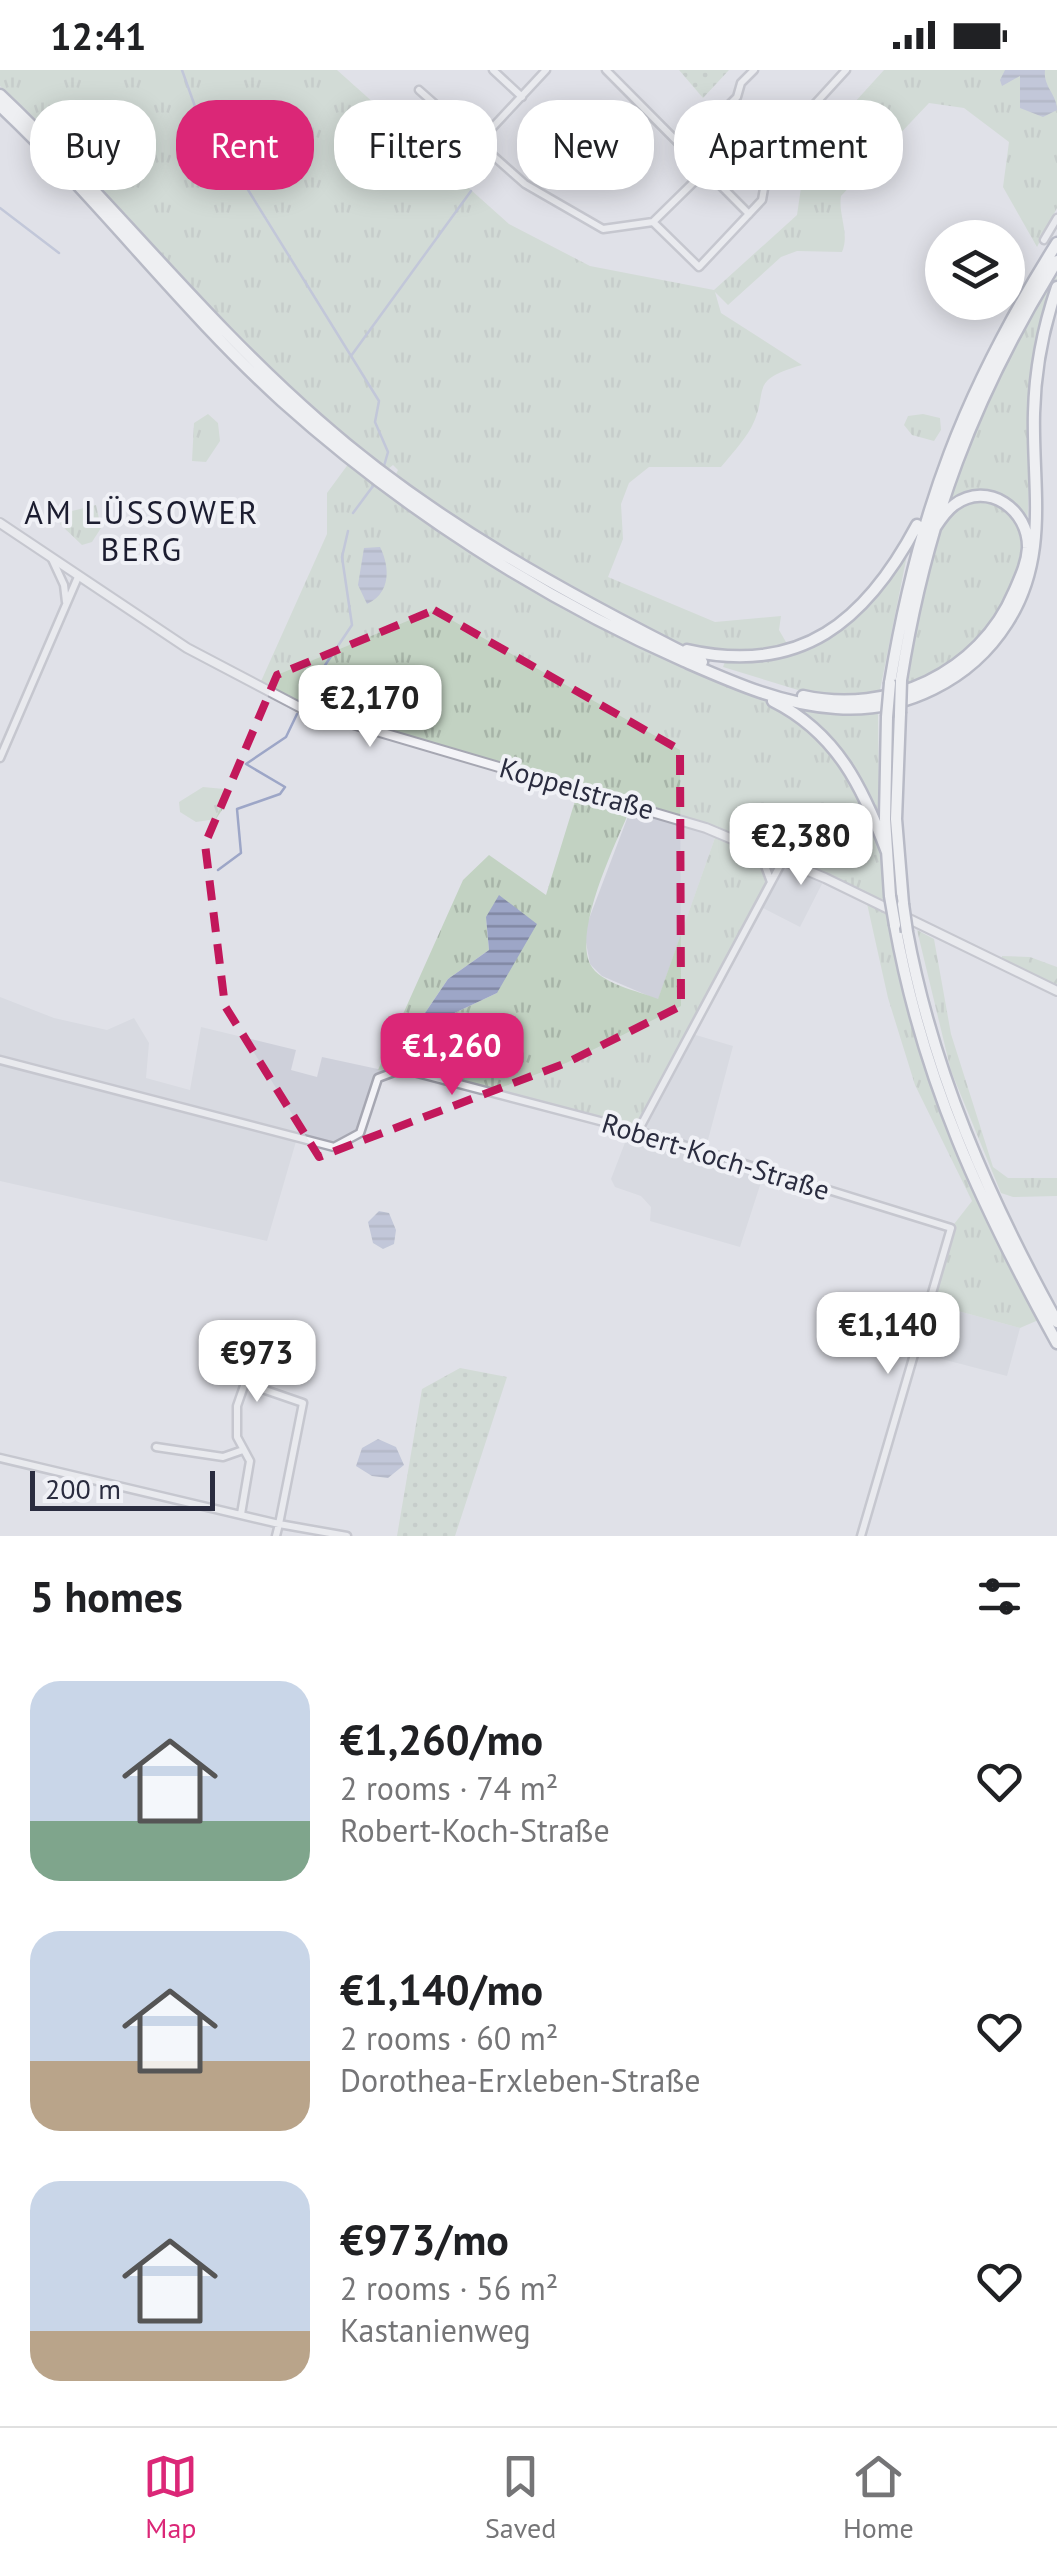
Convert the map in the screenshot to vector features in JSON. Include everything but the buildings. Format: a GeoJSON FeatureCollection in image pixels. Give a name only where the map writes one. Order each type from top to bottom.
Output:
{"type":"FeatureCollection","features":[{"type":"Feature","properties":{"kind":"highway"},"geometry":{"type":"LineString","coordinates":[[0,94],[240,348],[370,468]]}},
{"type":"Feature","properties":{"kind":"highway"},"geometry":{"type":"LineString","coordinates":[[0,106],[230,352],[389,483],[536,586],[627,634],[789,709],[834,747],[861,787],[887,852]]}},
{"type":"Feature","properties":{"kind":"highway"},"geometry":{"type":"LineString","coordinates":[[1057,243],[979,379],[930,502],[909,578],[896,681],[900,714],[895,801],[903,904],[922,1007],[960,1126],[1057,1322]]}},
{"type":"Feature","properties":{"kind":"highway"},"geometry":{"type":"LineString","coordinates":[[1057,261],[973,414],[930,535],[887,717],[890,896],[916,1024],[953,1136],[1057,1343]]}},
{"type":"Feature","properties":{"kind":"highway"},"geometry":{"type":"LineString","coordinates":[[727,679],[815,706],[854,709],[893,704],[956,676],[996,638],[1023,595],[1033,560],[1038,526],[1035,390],[1044,329],[1057,287]]}},
{"type":"Feature","properties":{"kind":"highway"},"geometry":{"type":"LineString","coordinates":[[389,483],[548,582],[672,647],[748,681],[812,698],[855,701],[912,689],[943,674],[984,640],[1007,608],[1028,547],[1017,513],[1002,500],[981,496],[953,505],[930,535]]}},
{"type":"Feature","properties":{"kind":"highway"},"geometry":{"type":"LineString","coordinates":[[672,647],[727,657],[759,656],[790,649],[829,632],[855,614],[883,584],[930,502]]}},
{"type":"Feature","properties":{"kind":"street"},"geometry":{"type":"LineString","coordinates":[[493,70],[522,97]]}},
{"type":"Feature","properties":{"kind":"street"},"geometry":{"type":"LineString","coordinates":[[497,123],[546,70]]}},
{"type":"Feature","properties":{"kind":"street"},"geometry":{"type":"LineString","coordinates":[[606,70],[674,140]]}},
{"type":"Feature","properties":{"kind":"street"},"geometry":{"type":"LineString","coordinates":[[735,100],[741,83],[754,70]]}},
{"type":"Feature","properties":{"kind":"street"},"geometry":{"type":"LineString","coordinates":[[653,222],[698,267],[762,200],[766,177],[781,140],[846,70]]}},
{"type":"Feature","properties":{"kind":"street"},"geometry":{"type":"LineString","coordinates":[[419,90],[430,100]]}},
{"type":"Feature","properties":{"kind":"street"},"geometry":{"type":"LineString","coordinates":[[497,160],[525,184],[603,230],[653,222],[686,190]]}},
{"type":"Feature","properties":{"kind":"street"},"geometry":{"type":"LineString","coordinates":[[724,190],[749,214]]}},
{"type":"Feature","properties":{"kind":"street"},"geometry":{"type":"LineString","coordinates":[[1044,240],[1057,218]]}},
{"type":"Feature","properties":{"kind":"street","name":"Koppelstraße"},"geometry":{"type":"LineString","coordinates":[[0,523],[187,648],[305,710],[633,803],[758,849],[1057,991]]}},
{"type":"Feature","properties":{"kind":"street"},"geometry":{"type":"LineString","coordinates":[[52,560],[64,585],[67,603]]}},
{"type":"Feature","properties":{"kind":"street"},"geometry":{"type":"LineString","coordinates":[[0,758],[78,576]]}},
{"type":"Feature","properties":{"kind":"street"},"geometry":{"type":"LineString","coordinates":[[758,849],[768,866],[771,884]]}},
{"type":"Feature","properties":{"kind":"street"},"geometry":{"type":"LineString","coordinates":[[638,1131],[783,860]]}},
{"type":"Feature","properties":{"kind":"street","name":"Robert-Koch-Straße"},"geometry":{"type":"LineString","coordinates":[[0,1060],[334,1147],[360,1132],[372,1086],[378,1078],[402,1069],[638,1131],[951,1228],[861,1536]]}},
{"type":"Feature","properties":{"kind":"street"},"geometry":{"type":"LineString","coordinates":[[240,1514],[250,1464],[236,1422],[245,1383],[301,1400],[304,1407],[276,1536]]}},
{"type":"Feature","properties":{"kind":"street"},"geometry":{"type":"LineString","coordinates":[[156,1447],[223,1457],[243,1450]]}},
{"type":"Feature","properties":{"kind":"street"},"geometry":{"type":"LineString","coordinates":[[0,1458],[279,1524],[348,1536]]}},
{"type":"Feature","properties":{"kind":"highlighted area"},"geometry":{"type":"Polygon","coordinates":[[[434,610],[680,750],[681,1006],[566,1063],[319,1157],[225,1006],[205,844],[277,675],[434,610]]]}},
{"type":"Feature","properties":{"kind":"shaded area"},"geometry":{"type":"Polygon","coordinates":[[[633,803],[717,832],[658,1000],[602,976],[590,964],[584,932],[633,803]]]}},
{"type":"Feature","properties":{"kind":"shaded area"},"geometry":{"type":"Polygon","coordinates":[[[783,860],[825,878],[800,927],[759,906],[783,860]]]}},
{"type":"Feature","properties":{"kind":"shaded area"},"geometry":{"type":"Polygon","coordinates":[[[0,997],[54,1018],[107,1030],[134,1018],[149,1043],[146,1078],[190,1090],[201,1027],[296,1050],[291,1070],[317,1077],[322,1057],[387,1071],[372,1086],[360,1133],[334,1147],[297,1138],[267,1241],[0,1181],[0,997]]]}},
{"type":"Feature","properties":{"kind":"shaded area"},"geometry":{"type":"Polygon","coordinates":[[[689,1033],[733,1046],[705,1151],[765,1170],[740,1247],[650,1221],[651,1207],[641,1196],[615,1187],[611,1179],[626,1140],[638,1131],[689,1033]]]}},
{"type":"Feature","properties":{"kind":"shaded area"},"geometry":{"type":"Polygon","coordinates":[[[929,1303],[1020,1328],[1007,1376],[915,1352],[929,1303]]]}},
{"type":"Feature","properties":{"kind":"green space"},"geometry":{"type":"Polygon","coordinates":[[[0,70],[337,70],[371,100],[334,100],[334,190],[471,190],[509,224],[590,266],[714,290],[797,215],[801,190],[847,190],[841,196],[845,238],[842,252],[797,251],[781,257],[728,305],[715,292],[721,313],[802,365],[766,382],[751,428],[721,467],[649,467],[629,483],[621,504],[623,539],[608,577],[715,622],[781,616],[779,630],[790,649],[759,656],[672,647],[508,557],[395,476],[398,470],[393,465],[388,469],[289,390],[98,190],[156,190],[156,100],[30,100],[30,118],[0,86],[0,70]]]}},
{"type":"Feature","properties":{"kind":"green space"},"geometry":{"type":"Polygon","coordinates":[[[679,70],[729,70],[703,98],[679,70]]]}},
{"type":"Feature","properties":{"kind":"green space"},"geometry":{"type":"Polygon","coordinates":[[[884,70],[1057,70],[1057,208],[1037,247],[1003,187],[1009,142],[964,108],[929,103],[903,130],[903,100],[857,100],[884,70]]]}},
{"type":"Feature","properties":{"kind":"green space"},"geometry":{"type":"Polygon","coordinates":[[[1057,272],[1034,375],[1027,526],[1018,508],[990,494],[972,495],[944,507],[990,393],[1057,272]]]}},
{"type":"Feature","properties":{"kind":"green space"},"geometry":{"type":"Polygon","coordinates":[[[208,414],[218,423],[220,441],[206,462],[192,461],[194,423],[208,414]]]}},
{"type":"Feature","properties":{"kind":"green space"},"geometry":{"type":"Polygon","coordinates":[[[908,416],[940,418],[941,430],[934,441],[912,435],[904,425],[908,416]]]}},
{"type":"Feature","properties":{"kind":"green space"},"geometry":{"type":"Polygon","coordinates":[[[349,463],[379,489],[387,487],[536,585],[776,702],[834,747],[887,852],[887,875],[938,1097],[1043,1318],[1020,1328],[929,1303],[951,1228],[972,1201],[915,1085],[888,998],[866,899],[761,850],[771,884],[638,1131],[489,1088],[402,1069],[378,1070],[463,880],[489,855],[546,895],[579,788],[359,727],[258,688],[327,534],[327,493],[349,463]],[[633,803],[592,907],[586,948],[590,964],[602,977],[658,999],[717,832],[633,803]],[[486,917],[489,950],[448,979],[425,1013],[411,1019],[410,1052],[446,1017],[497,993],[486,917]]]}},
{"type":"Feature","properties":{"kind":"green space"},"geometry":{"type":"Polygon","coordinates":[[[986,497],[1015,513],[1024,535],[1023,566],[1015,589],[1003,610],[969,647],[908,687],[921,591],[935,540],[956,506],[986,497]]]}},
{"type":"Feature","properties":{"kind":"green space"},"geometry":{"type":"Polygon","coordinates":[[[96,505],[101,528],[92,542],[82,545],[60,524],[68,512],[96,505]]]}},
{"type":"Feature","properties":{"kind":"green space"},"geometry":{"type":"Polygon","coordinates":[[[1027,526],[1030,547],[1020,590],[996,629],[982,645],[958,665],[989,636],[1010,602],[1022,565],[1027,526]]]}},
{"type":"Feature","properties":{"kind":"green space"},"geometry":{"type":"Polygon","coordinates":[[[909,545],[879,695],[811,694],[723,667],[726,659],[776,655],[859,613],[885,585],[909,545]]]}},
{"type":"Feature","properties":{"kind":"green space"},"geometry":{"type":"Polygon","coordinates":[[[958,665],[956,668],[908,696],[920,686],[958,665]]]}},
{"type":"Feature","properties":{"kind":"green space"},"geometry":{"type":"Polygon","coordinates":[[[785,703],[878,708],[879,816],[841,751],[785,703]]]}},
{"type":"Feature","properties":{"kind":"green space"},"geometry":{"type":"Polygon","coordinates":[[[203,787],[224,789],[226,804],[216,819],[196,822],[180,812],[179,802],[203,787]]]}},
{"type":"Feature","properties":{"kind":"green space"},"geometry":{"type":"Polygon","coordinates":[[[917,930],[934,939],[951,1034],[993,1167],[1008,1178],[1057,1178],[1057,1196],[1013,1197],[1001,1193],[951,1071],[917,930]]]}},
{"type":"Feature","properties":{"kind":"green space"},"geometry":{"type":"Polygon","coordinates":[[[1002,956],[1030,957],[1057,967],[1057,985],[1002,961],[1002,956]]]}},
{"type":"Feature","properties":{"kind":"green space"},"geometry":{"type":"Polygon","coordinates":[[[460,1368],[507,1377],[455,1536],[397,1536],[422,1389],[460,1368]]]}},
{"type":"Feature","properties":{"kind":"water"},"geometry":{"type":"Polygon","coordinates":[[[1005,70],[1045,70],[1057,110],[1043,117],[1020,108],[1020,76],[1002,86],[1000,80],[1005,70]]]}},
{"type":"Feature","properties":{"kind":"water"},"geometry":{"type":"Polygon","coordinates":[[[380,547],[386,579],[381,593],[367,604],[358,585],[364,548],[380,547]]]}},
{"type":"Feature","properties":{"kind":"water"},"geometry":{"type":"Polygon","coordinates":[[[499,895],[537,924],[497,993],[446,1017],[436,1053],[409,1052],[411,1018],[425,1013],[448,979],[489,950],[486,917],[499,895]]]}},
{"type":"Feature","properties":{"kind":"water"},"geometry":{"type":"Polygon","coordinates":[[[379,1211],[389,1213],[396,1230],[394,1244],[383,1249],[373,1243],[368,1222],[379,1211]]]}},
{"type":"Feature","properties":{"kind":"water"},"geometry":{"type":"Polygon","coordinates":[[[378,1439],[396,1447],[404,1465],[388,1478],[372,1476],[356,1466],[362,1448],[378,1439]]]}},
{"type":"Feature","properties":{"kind":"waterway"},"geometry":{"type":"LineString","coordinates":[[182,70],[212,154],[245,185],[379,401],[375,422],[388,452],[384,466]]}},
{"type":"Feature","properties":{"kind":"waterway"},"geometry":{"type":"LineString","coordinates":[[351,356],[471,191]]}},
{"type":"Feature","properties":{"kind":"waterway"},"geometry":{"type":"LineString","coordinates":[[0,208],[59,253]]}},
{"type":"Feature","properties":{"kind":"waterway"},"geometry":{"type":"LineString","coordinates":[[353,513],[376,482]]}},
{"type":"Feature","properties":{"kind":"waterway"},"geometry":{"type":"LineString","coordinates":[[305,695],[352,625],[342,557],[348,531]]}},
{"type":"Feature","properties":{"kind":"waterway"},"geometry":{"type":"LineString","coordinates":[[218,870],[241,853],[237,809],[280,794],[285,787],[246,764],[286,737],[297,714]]}},
{"type":"Feature","properties":{"kind":"district","name":"AM LÜSSOWER BERG"},"geometry":{"type":"Point","coordinates":[142,530]}}]}
